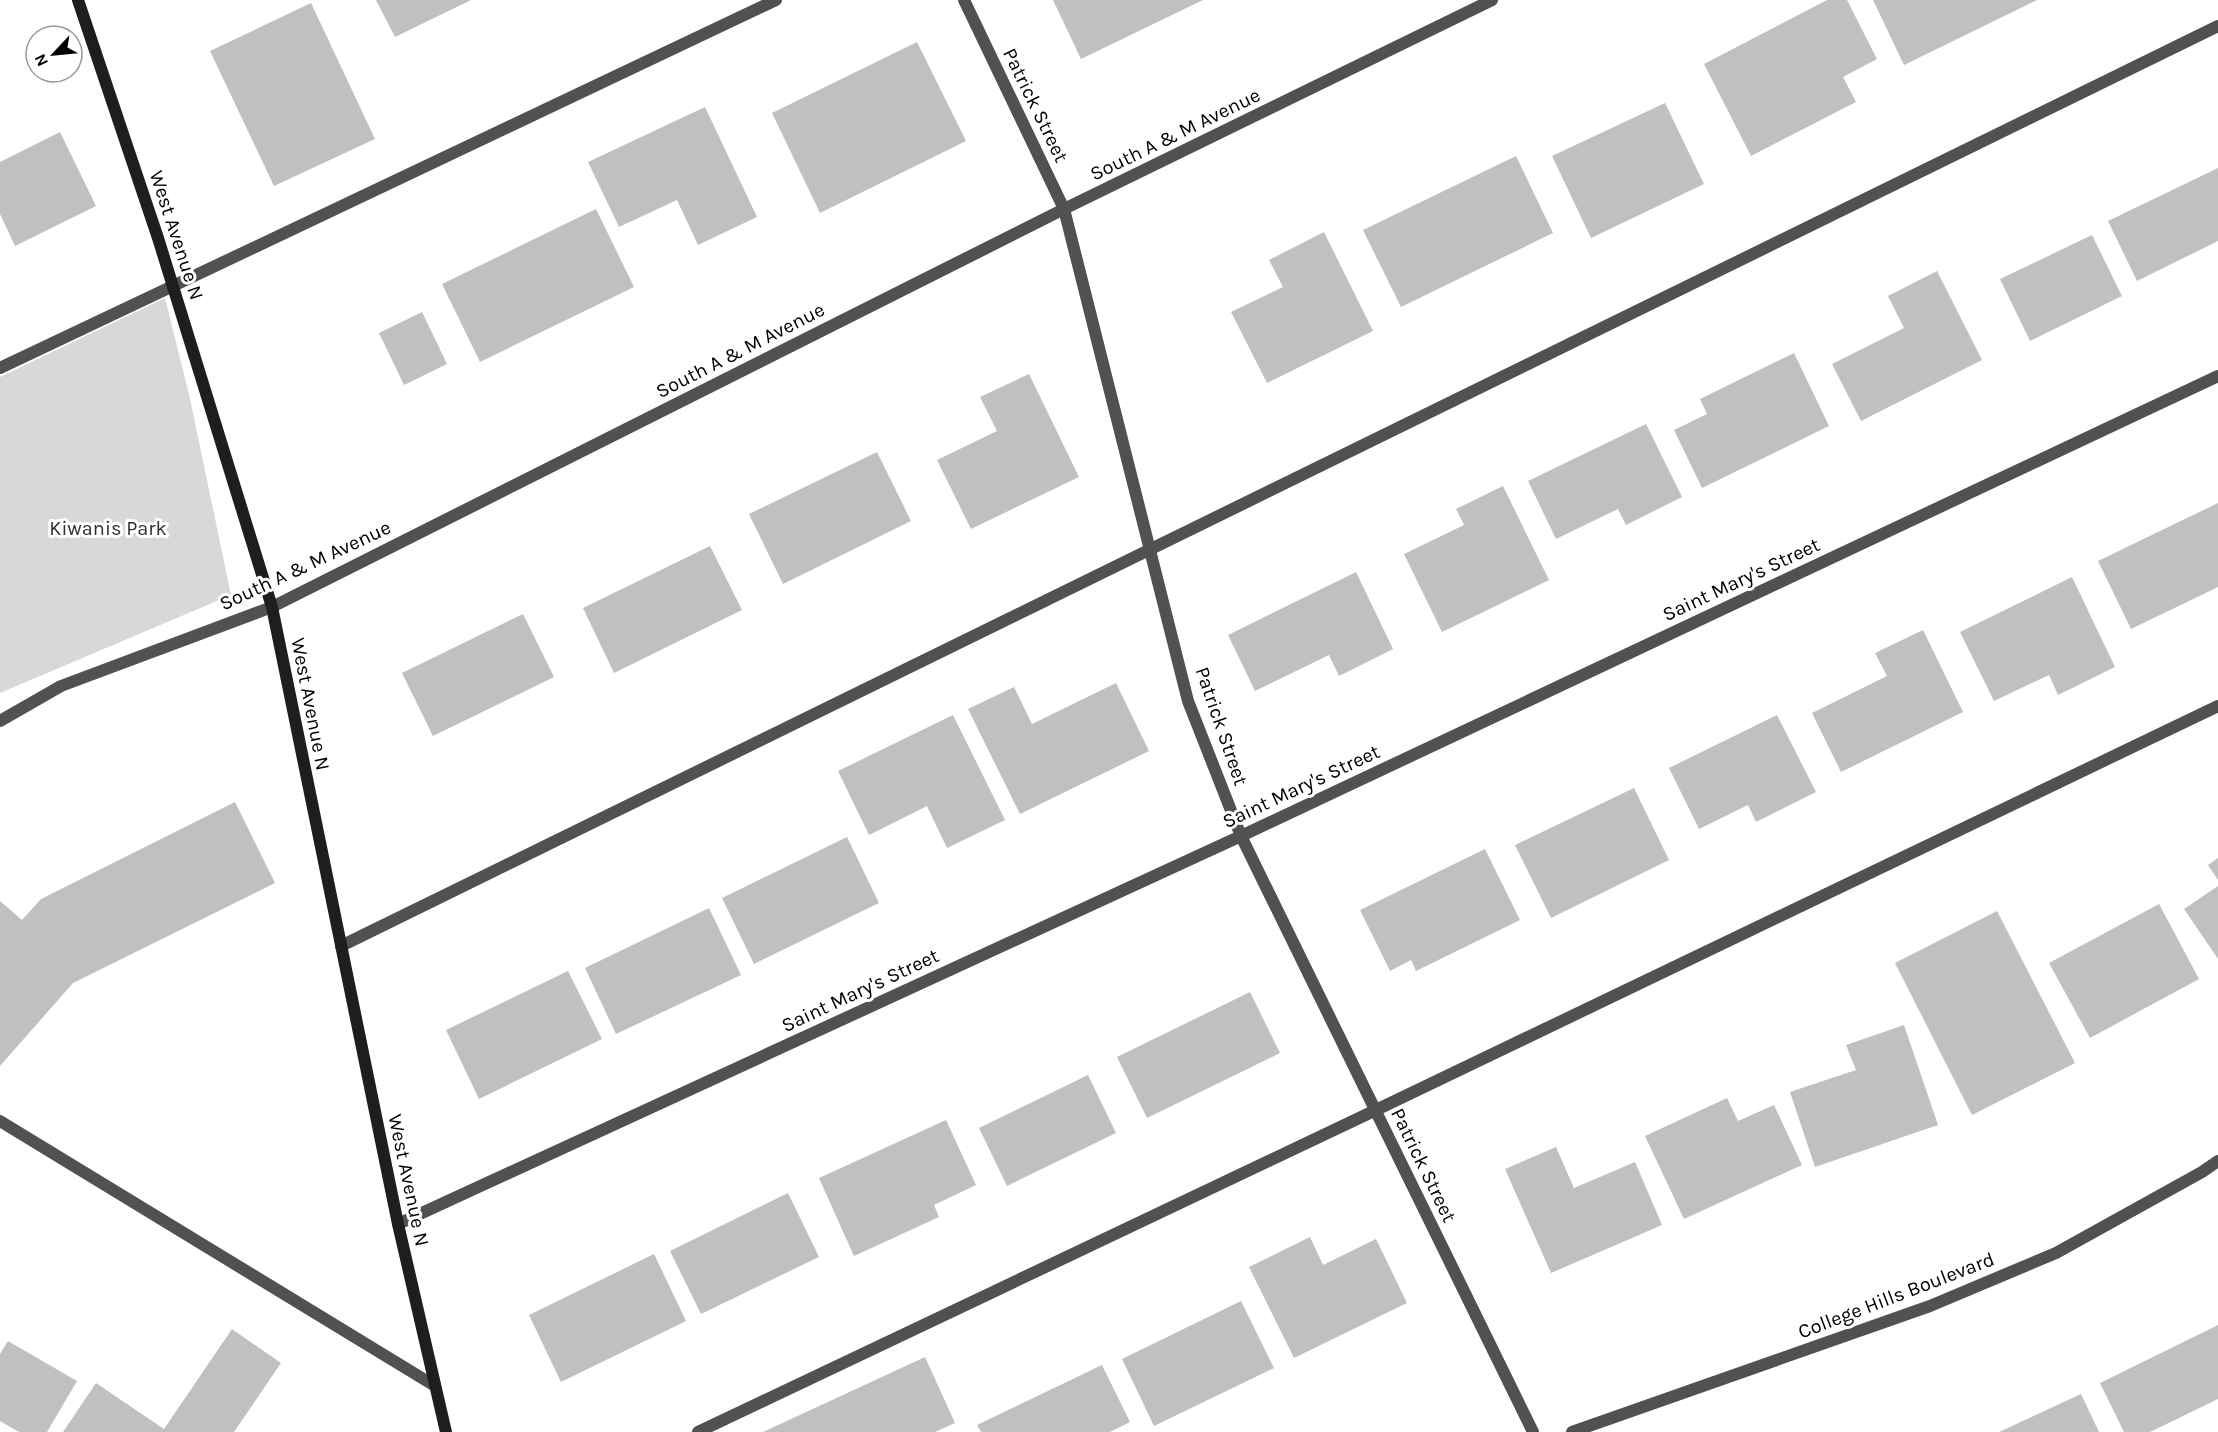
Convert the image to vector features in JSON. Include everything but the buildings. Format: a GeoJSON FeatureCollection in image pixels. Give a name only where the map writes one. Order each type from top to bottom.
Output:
{"type":"FeatureCollection","features":[{"type":"Feature","properties":{"kind":"main road","name":"West Avenue N"},"geometry":{"type":"LineString","coordinates":[[78,0],[173,287],[272,607],[398,1224],[446,1432]]}},
{"type":"Feature","properties":{"kind":"street"},"geometry":{"type":"LineString","coordinates":[[0,368],[776,0]]}},
{"type":"Feature","properties":{"kind":"street","name":"Patrick Street"},"geometry":{"type":"LineString","coordinates":[[964,0],[1065,210],[1188,701],[1241,836],[1533,1432]]}},
{"type":"Feature","properties":{"kind":"street","name":"South A & M Avenue"},"geometry":{"type":"LineString","coordinates":[[0,721],[61,686],[272,607],[1065,210],[1492,0]]}},
{"type":"Feature","properties":{"kind":"street"},"geometry":{"type":"LineString","coordinates":[[341,946],[2218,26]]}},
{"type":"Feature","properties":{"kind":"street","name":"Saint Mary's Street"},"geometry":{"type":"LineString","coordinates":[[398,1224],[1241,836],[2218,376]]}},
{"type":"Feature","properties":{"kind":"street"},"geometry":{"type":"LineString","coordinates":[[698,1432],[2218,706]]}},
{"type":"Feature","properties":{"kind":"street"},"geometry":{"type":"LineString","coordinates":[[0,1121],[435,1386]]}},
{"type":"Feature","properties":{"kind":"street","name":"College Hills Boulevard"},"geometry":{"type":"LineString","coordinates":[[1572,1432],[1930,1306],[2035,1262],[2202,1172],[2218,1161]]}},
{"type":"Feature","properties":{"kind":"green space","name":"Kiwanis Park"},"geometry":{"type":"Polygon","coordinates":[[[165,298],[189,394],[231,595],[0,693],[0,377],[165,298]]]}}]}
